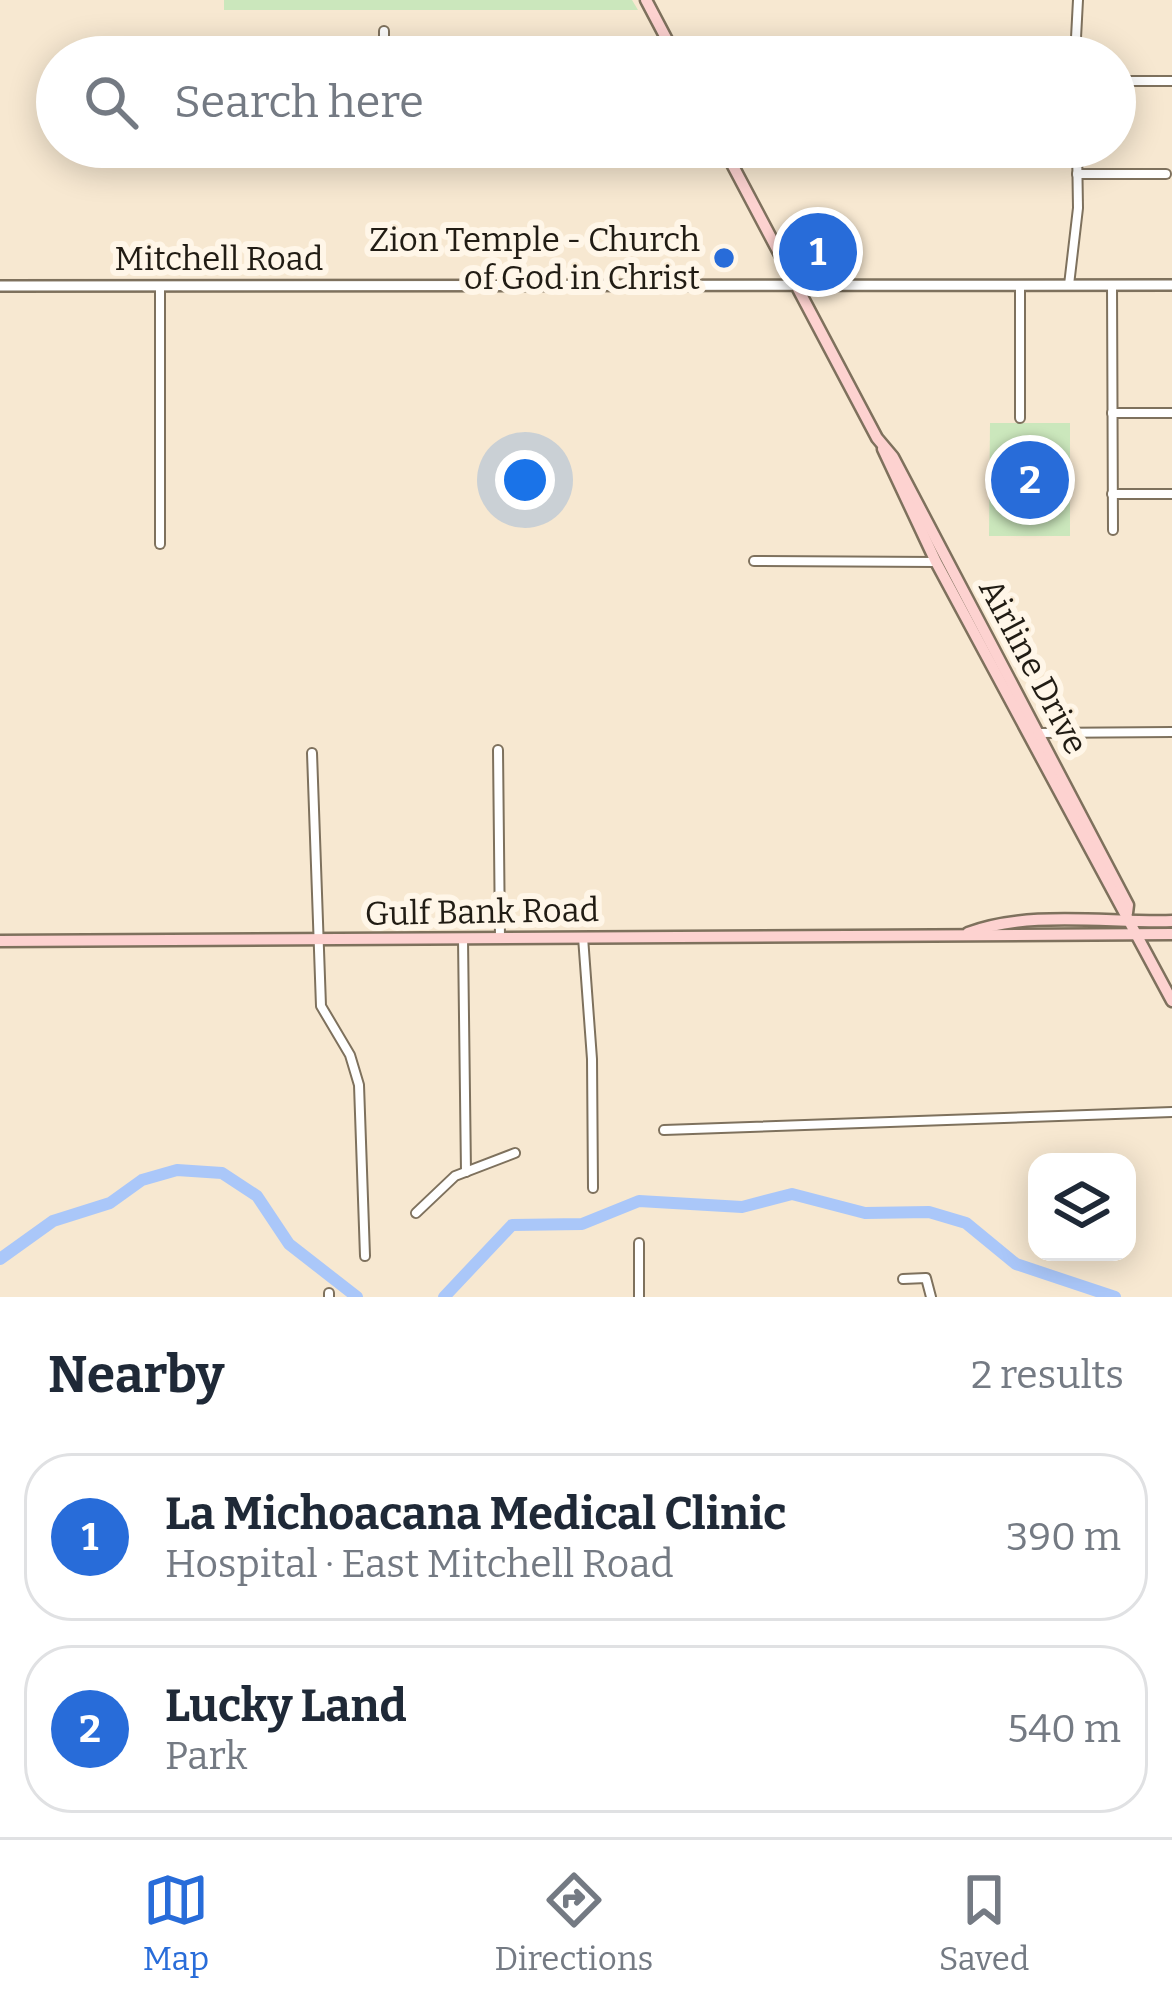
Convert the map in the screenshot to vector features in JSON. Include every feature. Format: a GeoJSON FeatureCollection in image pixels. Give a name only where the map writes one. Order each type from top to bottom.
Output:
{"type":"FeatureCollection","features":[{"type":"Feature","properties":{"kind":"main road"},"geometry":{"type":"LineString","coordinates":[[646,0],[665,36]]}},
{"type":"Feature","properties":{"kind":"main road","name":"Airline Drive"},"geometry":{"type":"LineString","coordinates":[[734,168],[1119,909],[1132,923]]}},
{"type":"Feature","properties":{"kind":"main road","name":"Airline Drive"},"geometry":{"type":"LineString","coordinates":[[883,449],[893,458],[1039,733],[1172,1001]]}},
{"type":"Feature","properties":{"kind":"main road"},"geometry":{"type":"LineString","coordinates":[[936,562],[942,548]]}},
{"type":"Feature","properties":{"kind":"main road"},"geometry":{"type":"LineString","coordinates":[[1132,923],[1172,921]]}},
{"type":"Feature","properties":{"kind":"main road"},"geometry":{"type":"LineString","coordinates":[[1132,923],[1172,934]]}},
{"type":"Feature","properties":{"kind":"main road","name":"Gulf Bank Road"},"geometry":{"type":"LineString","coordinates":[[0,941],[965,934],[1132,923]]}},
{"type":"Feature","properties":{"kind":"street"},"geometry":{"type":"LineString","coordinates":[[1076,36],[1078,0]]}},
{"type":"Feature","properties":{"kind":"street"},"geometry":{"type":"LineString","coordinates":[[384,31],[384,36]]}},
{"type":"Feature","properties":{"kind":"street"},"geometry":{"type":"LineString","coordinates":[[1136,81],[1172,81]]}},
{"type":"Feature","properties":{"kind":"street"},"geometry":{"type":"LineString","coordinates":[[1069,285],[1077,168]]}},
{"type":"Feature","properties":{"kind":"street"},"geometry":{"type":"LineString","coordinates":[[1077,174],[1166,174]]}},
{"type":"Feature","properties":{"kind":"street"},"geometry":{"type":"LineString","coordinates":[[160,284],[160,544]]}},
{"type":"Feature","properties":{"kind":"street"},"geometry":{"type":"LineString","coordinates":[[1020,285],[1020,418]]}},
{"type":"Feature","properties":{"kind":"street"},"geometry":{"type":"LineString","coordinates":[[1112,285],[1113,530]]}},
{"type":"Feature","properties":{"kind":"street","name":"Mitchell Road"},"geometry":{"type":"LineString","coordinates":[[0,286],[1172,285]]}},
{"type":"Feature","properties":{"kind":"street"},"geometry":{"type":"LineString","coordinates":[[1112,412],[1172,412]]}},
{"type":"Feature","properties":{"kind":"street"},"geometry":{"type":"LineString","coordinates":[[1112,494],[1172,494]]}},
{"type":"Feature","properties":{"kind":"street"},"geometry":{"type":"LineString","coordinates":[[754,561],[936,562]]}},
{"type":"Feature","properties":{"kind":"street"},"geometry":{"type":"LineString","coordinates":[[1039,733],[1172,732]]}},
{"type":"Feature","properties":{"kind":"street"},"geometry":{"type":"LineString","coordinates":[[498,750],[500,938]]}},
{"type":"Feature","properties":{"kind":"street"},"geometry":{"type":"LineString","coordinates":[[312,753],[321,1006],[350,1055],[359,1085],[364,1256]]}},
{"type":"Feature","properties":{"kind":"street"},"geometry":{"type":"LineString","coordinates":[[583,937],[592,1188]]}},
{"type":"Feature","properties":{"kind":"street"},"geometry":{"type":"LineString","coordinates":[[463,938],[466,1172]]}},
{"type":"Feature","properties":{"kind":"street"},"geometry":{"type":"LineString","coordinates":[[664,1130],[1172,1112]]}},
{"type":"Feature","properties":{"kind":"street"},"geometry":{"type":"LineString","coordinates":[[416,1213],[466,1172],[515,1153]]}},
{"type":"Feature","properties":{"kind":"street"},"geometry":{"type":"LineString","coordinates":[[639,1243],[639,1297]]}},
{"type":"Feature","properties":{"kind":"street"},"geometry":{"type":"LineString","coordinates":[[903,1280],[926,1278],[931,1297]]}},
{"type":"Feature","properties":{"kind":"green space"},"geometry":{"type":"Polygon","coordinates":[[[224,0],[632,0],[638,10],[224,10],[224,0]]]}},
{"type":"Feature","properties":{"kind":"green space"},"geometry":{"type":"Polygon","coordinates":[[[990,423],[1070,423],[1070,536],[989,536],[990,423]]]}},
{"type":"Feature","properties":{"kind":"waterway"},"geometry":{"type":"LineString","coordinates":[[0,1259],[53,1221],[110,1203],[142,1180],[177,1170],[222,1173],[257,1196],[289,1244],[357,1297]]}},
{"type":"Feature","properties":{"kind":"waterway"},"geometry":{"type":"LineString","coordinates":[[444,1297],[512,1225],[582,1224],[639,1201],[742,1207],[792,1194],[865,1213],[929,1212],[966,1223],[1016,1264],[1115,1297]]}},
{"type":"Feature","properties":{"kind":"place","name":"La Michoacana Medical Clinic"},"geometry":{"type":"Point","coordinates":[818,252]}},
{"type":"Feature","properties":{"kind":"place","name":"Zion Temple - Church of God in Christ"},"geometry":{"type":"Point","coordinates":[724,258]}},
{"type":"Feature","properties":{"kind":"place","name":"Lucky Land"},"geometry":{"type":"Point","coordinates":[1030,480]}}]}
